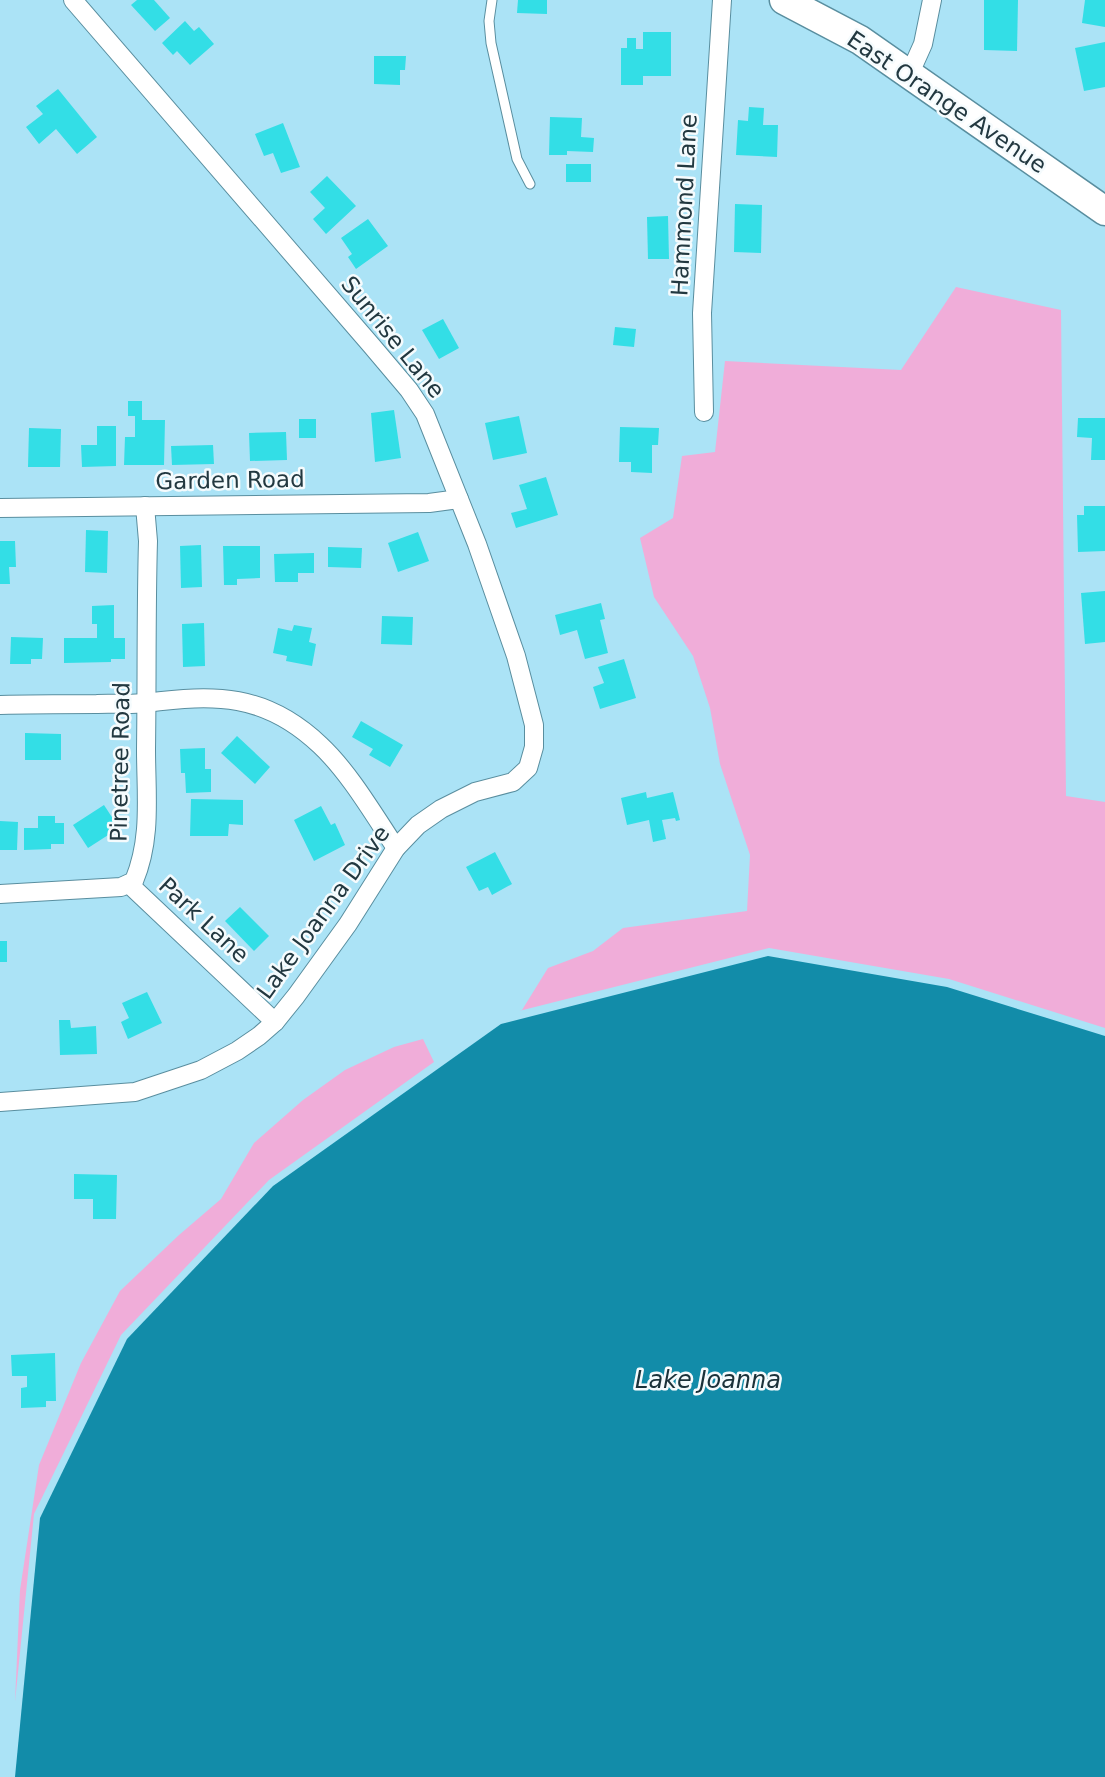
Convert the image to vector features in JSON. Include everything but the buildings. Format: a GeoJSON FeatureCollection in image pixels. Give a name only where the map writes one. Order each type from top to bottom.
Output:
{"type":"FeatureCollection","features":[{"type":"Feature","properties":{"kind":"main road","name":"East Orange Avenue"},"geometry":{"type":"LineString","coordinates":[[784,0],[860,40],[1105,211]]}},
{"type":"Feature","properties":{"kind":"street","name":"Sunrise Lane"},"geometry":{"type":"LineString","coordinates":[[73,0],[409,390],[432,427],[516,656],[534,725],[534,747],[528,768],[522,776]]}},
{"type":"Feature","properties":{"kind":"street","name":"Hammond Lane"},"geometry":{"type":"LineString","coordinates":[[704,412],[702,313],[722,0]]}},
{"type":"Feature","properties":{"kind":"street"},"geometry":{"type":"LineString","coordinates":[[910,73],[923,44],[932,0]]}},
{"type":"Feature","properties":{"kind":"street","name":"Garden Road"},"geometry":{"type":"LineString","coordinates":[[0,508],[429,503],[459,499]]}},
{"type":"Feature","properties":{"kind":"street","name":"Pinetree Road"},"geometry":{"type":"LineString","coordinates":[[130,885],[139,869],[146,843],[149,810],[146,703],[148,541],[145,506]]}},
{"type":"Feature","properties":{"kind":"street"},"geometry":{"type":"LineString","coordinates":[[0,705],[146,703],[230,698],[276,714],[321,746],[396,848]]}},
{"type":"Feature","properties":{"kind":"street","name":"Lake Joanna Drive"},"geometry":{"type":"LineString","coordinates":[[0,1102],[135,1092],[169,1083],[237,1051],[275,1022],[296,996],[348,924],[396,848],[418,825],[475,792],[504,786],[522,776]]}},
{"type":"Feature","properties":{"kind":"street"},"geometry":{"type":"LineString","coordinates":[[0,894],[130,885]]}},
{"type":"Feature","properties":{"kind":"street","name":"Park Lane"},"geometry":{"type":"LineString","coordinates":[[130,885],[275,1022]]}},
{"type":"Feature","properties":{"kind":"lane"},"geometry":{"type":"LineString","coordinates":[[492,0],[489,21],[491,43],[513,144],[523,173],[530,184]]}},
{"type":"Feature","properties":{"kind":"shaded area"},"geometry":{"type":"Polygon","coordinates":[[[956,287],[1061,310],[1066,796],[1105,802],[1105,1028],[949,979],[769,948],[519,1011],[548,968],[593,951],[623,928],[747,911],[750,855],[720,764],[710,708],[693,656],[654,597],[640,538],[673,518],[682,456],[715,452],[725,361],[901,370],[956,287]]]}},
{"type":"Feature","properties":{"kind":"shaded area"},"geometry":{"type":"Polygon","coordinates":[[[423,1039],[434,1062],[269,1180],[121,1335],[34,1514],[15,1702],[20,1590],[39,1465],[81,1363],[120,1291],[221,1199],[254,1143],[303,1100],[345,1070],[394,1047],[423,1039]]]}},
{"type":"Feature","properties":{"kind":"water","name":"Lake Joanna"},"geometry":{"type":"Polygon","coordinates":[[[768,956],[947,987],[1105,1036],[1105,1777],[15,1777],[40,1518],[127,1339],[273,1186],[501,1024],[768,956]]]}}]}
